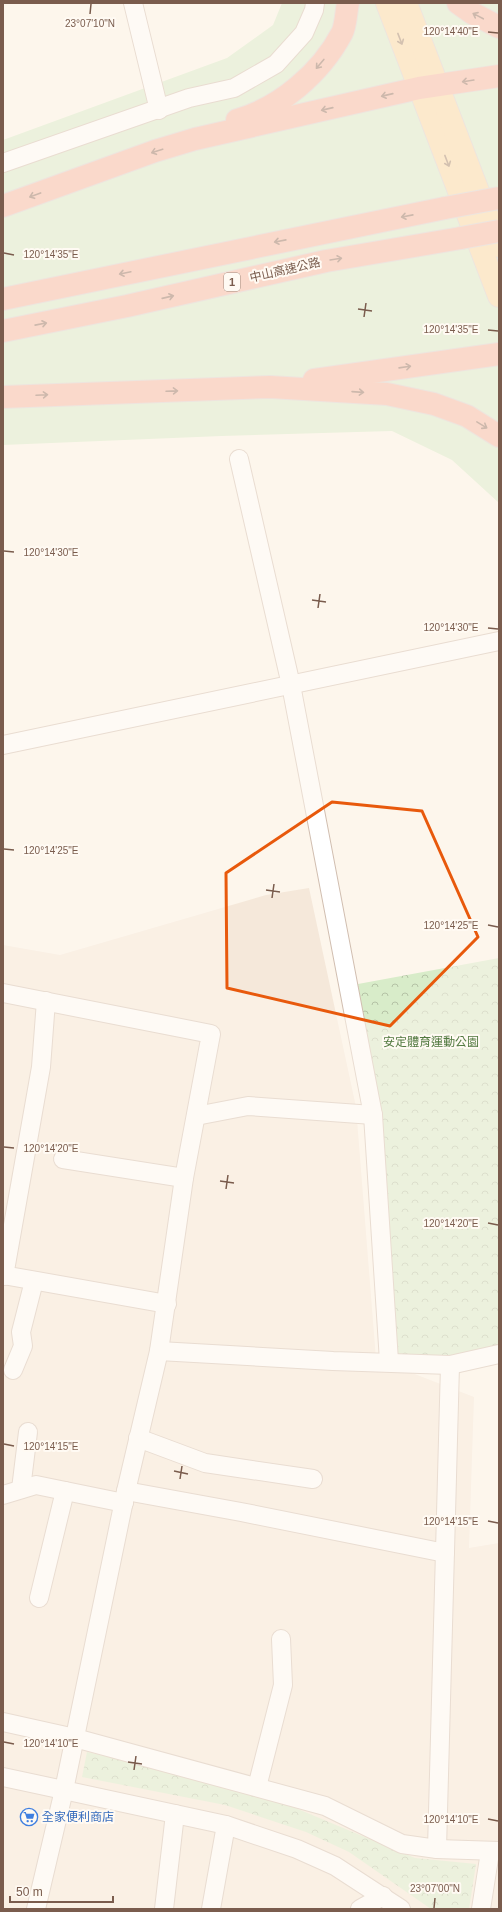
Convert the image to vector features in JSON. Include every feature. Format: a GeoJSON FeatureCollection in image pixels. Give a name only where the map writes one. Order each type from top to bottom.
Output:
{"type":"FeatureCollection","features":[{"type":"Feature","properties":{"kind":"highway"},"geometry":{"type":"LineString","coordinates":[[195,139],[211,128],[248,117],[284,97],[306,81],[328,55],[342,32],[348,3]]}},
{"type":"Feature","properties":{"kind":"highway"},"geometry":{"type":"LineString","coordinates":[[458,3],[472,13],[499,27]]}},
{"type":"Feature","properties":{"kind":"highway"},"geometry":{"type":"LineString","coordinates":[[3,206],[195,139],[428,87],[499,76]]}},
{"type":"Feature","properties":{"kind":"highway"},"geometry":{"type":"LineString","coordinates":[[3,299],[499,198]]}},
{"type":"Feature","properties":{"kind":"highway","name":"中山高速公路"},"geometry":{"type":"LineString","coordinates":[[3,331],[127,306],[326,261],[499,231]]}},
{"type":"Feature","properties":{"kind":"highway"},"geometry":{"type":"LineString","coordinates":[[270,387],[499,354]]}},
{"type":"Feature","properties":{"kind":"highway"},"geometry":{"type":"LineString","coordinates":[[3,396],[270,387],[387,394],[434,404],[467,416],[499,436]]}},
{"type":"Feature","properties":{"kind":"main road"},"geometry":{"type":"LineString","coordinates":[[386,3],[428,87],[499,246]]}},
{"type":"Feature","properties":{"kind":"main road"},"geometry":{"type":"LineString","coordinates":[[406,3],[428,87],[499,296]]}},
{"type":"Feature","properties":{"kind":"street"},"geometry":{"type":"LineString","coordinates":[[133,3],[159,110]]}},
{"type":"Feature","properties":{"kind":"street"},"geometry":{"type":"LineString","coordinates":[[3,163],[159,110],[189,98],[234,88],[276,64],[304,33],[314,10],[315,3]]}},
{"type":"Feature","properties":{"kind":"street"},"geometry":{"type":"LineString","coordinates":[[238,459],[291,685],[374,1115],[389,1362]]}},
{"type":"Feature","properties":{"kind":"street"},"geometry":{"type":"LineString","coordinates":[[3,745],[499,641]]}},
{"type":"Feature","properties":{"kind":"street"},"geometry":{"type":"LineString","coordinates":[[3,993],[211,1034],[184,1178],[159,1351],[138,1438],[64,1790],[36,1909]]}},
{"type":"Feature","properties":{"kind":"street"},"geometry":{"type":"LineString","coordinates":[[46,1001],[41,1067],[4,1276],[167,1304]]}},
{"type":"Feature","properties":{"kind":"street"},"geometry":{"type":"LineString","coordinates":[[196,1116],[248,1106],[374,1115]]}},
{"type":"Feature","properties":{"kind":"street"},"geometry":{"type":"LineString","coordinates":[[63,1158],[184,1178]]}},
{"type":"Feature","properties":{"kind":"street"},"geometry":{"type":"LineString","coordinates":[[13,1370],[23,1346],[21,1332],[34,1281]]}},
{"type":"Feature","properties":{"kind":"street"},"geometry":{"type":"LineString","coordinates":[[159,1351],[333,1361],[450,1365],[499,1354]]}},
{"type":"Feature","properties":{"kind":"street"},"geometry":{"type":"LineString","coordinates":[[437,1849],[450,1365]]}},
{"type":"Feature","properties":{"kind":"street"},"geometry":{"type":"LineString","coordinates":[[21,1489],[28,1432]]}},
{"type":"Feature","properties":{"kind":"street"},"geometry":{"type":"LineString","coordinates":[[138,1438],[205,1464],[312,1479]]}},
{"type":"Feature","properties":{"kind":"street"},"geometry":{"type":"LineString","coordinates":[[3,1495],[36,1485],[64,1490],[125,1497],[445,1553]]}},
{"type":"Feature","properties":{"kind":"street"},"geometry":{"type":"LineString","coordinates":[[39,1598],[64,1490]]}},
{"type":"Feature","properties":{"kind":"street"},"geometry":{"type":"LineString","coordinates":[[257,1787],[283,1684],[281,1639]]}},
{"type":"Feature","properties":{"kind":"street"},"geometry":{"type":"LineString","coordinates":[[3,1722],[75,1738],[325,1806],[402,1844],[437,1849],[495,1852],[488,1903]]}},
{"type":"Feature","properties":{"kind":"street"},"geometry":{"type":"LineString","coordinates":[[3,1777],[226,1825],[297,1850],[335,1866],[401,1909]]}},
{"type":"Feature","properties":{"kind":"street"},"geometry":{"type":"LineString","coordinates":[[164,1909],[175,1814]]}},
{"type":"Feature","properties":{"kind":"street"},"geometry":{"type":"LineString","coordinates":[[211,1909],[226,1825]]}},
{"type":"Feature","properties":{"kind":"street"},"geometry":{"type":"LineString","coordinates":[[360,1909],[383,1896]]}},
{"type":"Feature","properties":{"kind":"highlighted area"},"geometry":{"type":"Polygon","coordinates":[[[332,802],[422,811],[478,937],[390,1026],[227,988],[226,873],[332,802]]]}},
{"type":"Feature","properties":{"kind":"shaded area"},"geometry":{"type":"Polygon","coordinates":[[[309,888],[356,1107],[376,1359],[474,1397],[469,1548],[499,1543],[499,1909],[3,1909],[3,945],[60,955],[266,895],[309,888]]]}},
{"type":"Feature","properties":{"kind":"green space"},"geometry":{"type":"Polygon","coordinates":[[[282,3],[499,3],[499,503],[452,460],[392,431],[3,445],[3,140],[227,58],[273,25],[282,3]]]}},
{"type":"Feature","properties":{"kind":"green space","name":"安定體育運動公園"},"geometry":{"type":"Polygon","coordinates":[[[499,958],[499,1347],[449,1359],[396,1358],[388,1260],[358,984],[499,958]]]}},
{"type":"Feature","properties":{"kind":"green space"},"geometry":{"type":"Polygon","coordinates":[[[87,1752],[181,1773],[293,1807],[415,1858],[476,1864],[469,1909],[431,1909],[349,1852],[306,1832],[225,1805],[82,1777],[87,1752]]]}},
{"type":"Feature","properties":{"kind":"place","name":"全家便利商店"},"geometry":{"type":"Point","coordinates":[29,1817]}}]}
